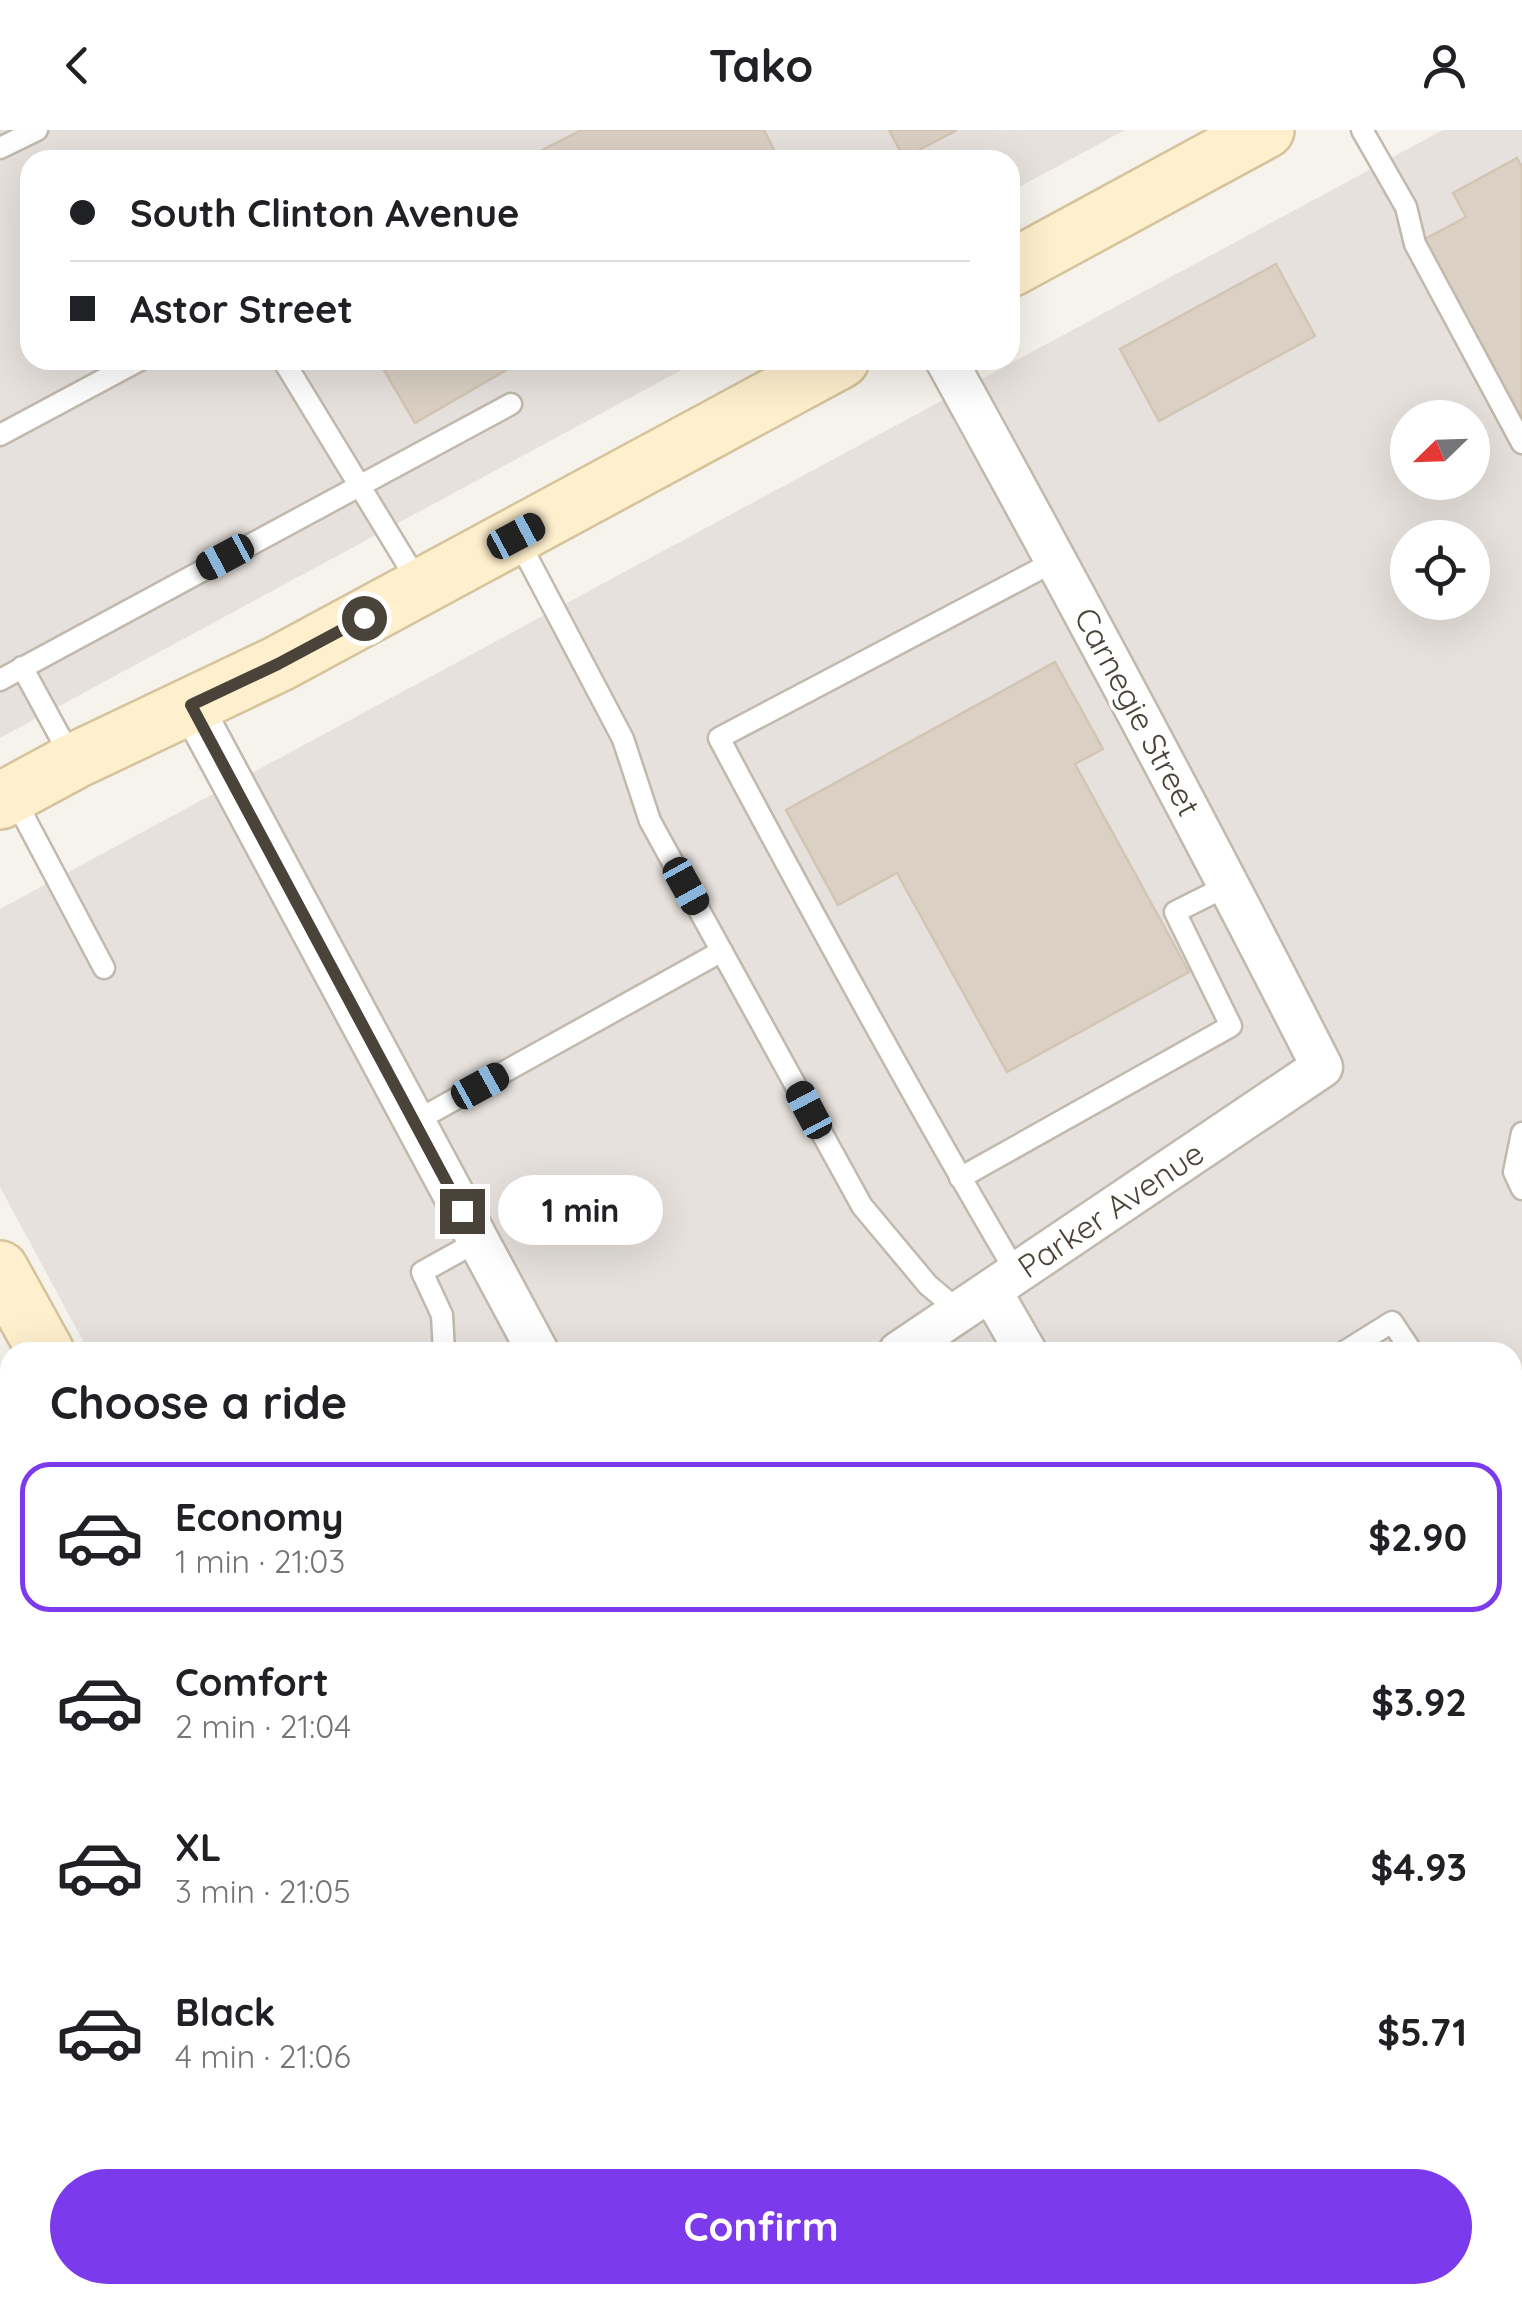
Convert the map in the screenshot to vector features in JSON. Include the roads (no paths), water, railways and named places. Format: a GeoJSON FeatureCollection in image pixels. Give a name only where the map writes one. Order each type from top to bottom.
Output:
{"type":"FeatureCollection","features":[{"type":"Feature","properties":{"kind":"street"},"geometry":{"type":"LineString","coordinates":[[1020,263],[1266,130]]}},
{"type":"Feature","properties":{"kind":"street"},"geometry":{"type":"LineString","coordinates":[[6,798],[74,761],[278,664],[823,370]]}},
{"type":"Feature","properties":{"kind":"street","name":"Carnegie Street"},"geometry":{"type":"LineString","coordinates":[[952,370],[1230,885],[1322,1067]]}},
{"type":"Feature","properties":{"kind":"street"},"geometry":{"type":"LineString","coordinates":[[191,705],[533,1342]]}},
{"type":"Feature","properties":{"kind":"street","name":"Parker Avenue"},"geometry":{"type":"LineString","coordinates":[[914,1342],[1322,1067]]}},
{"type":"Feature","properties":{"kind":"street"},"geometry":{"type":"LineString","coordinates":[[0,1269],[40,1342]]}},
{"type":"Feature","properties":{"kind":"street"},"geometry":{"type":"LineString","coordinates":[[989,1293],[1020,1342]]}},
{"type":"Feature","properties":{"kind":"lane"},"geometry":{"type":"LineString","coordinates":[[0,148],[37,130]]}},
{"type":"Feature","properties":{"kind":"lane"},"geometry":{"type":"LineString","coordinates":[[1362,130],[1406,207],[1414,244],[1522,443]]}},
{"type":"Feature","properties":{"kind":"lane"},"geometry":{"type":"LineString","coordinates":[[0,435],[121,370]]}},
{"type":"Feature","properties":{"kind":"lane"},"geometry":{"type":"LineString","coordinates":[[290,370],[421,587]]}},
{"type":"Feature","properties":{"kind":"lane"},"geometry":{"type":"LineString","coordinates":[[0,680],[511,404]]}},
{"type":"Feature","properties":{"kind":"lane"},"geometry":{"type":"LineString","coordinates":[[516,536],[623,739],[650,821],[862,1206],[928,1284],[989,1293],[960,1178],[719,738],[1056,560]]}},
{"type":"Feature","properties":{"kind":"lane"},"geometry":{"type":"LineString","coordinates":[[22,667],[74,761]]}},
{"type":"Feature","properties":{"kind":"lane"},"geometry":{"type":"LineString","coordinates":[[6,798],[104,968]]}},
{"type":"Feature","properties":{"kind":"lane"},"geometry":{"type":"LineString","coordinates":[[960,1178],[1231,1026],[1176,912],[1230,885]]}},
{"type":"Feature","properties":{"kind":"lane"},"geometry":{"type":"LineString","coordinates":[[414,1122],[722,952]]}},
{"type":"Feature","properties":{"kind":"lane"},"geometry":{"type":"LineString","coordinates":[[1522,1133],[1514,1172],[1522,1190]]}},
{"type":"Feature","properties":{"kind":"lane"},"geometry":{"type":"LineString","coordinates":[[443,1342],[442,1315],[422,1272],[478,1241]]}},
{"type":"Feature","properties":{"kind":"lane"},"geometry":{"type":"LineString","coordinates":[[1360,1342],[1392,1322],[1405,1342]]}}]}
